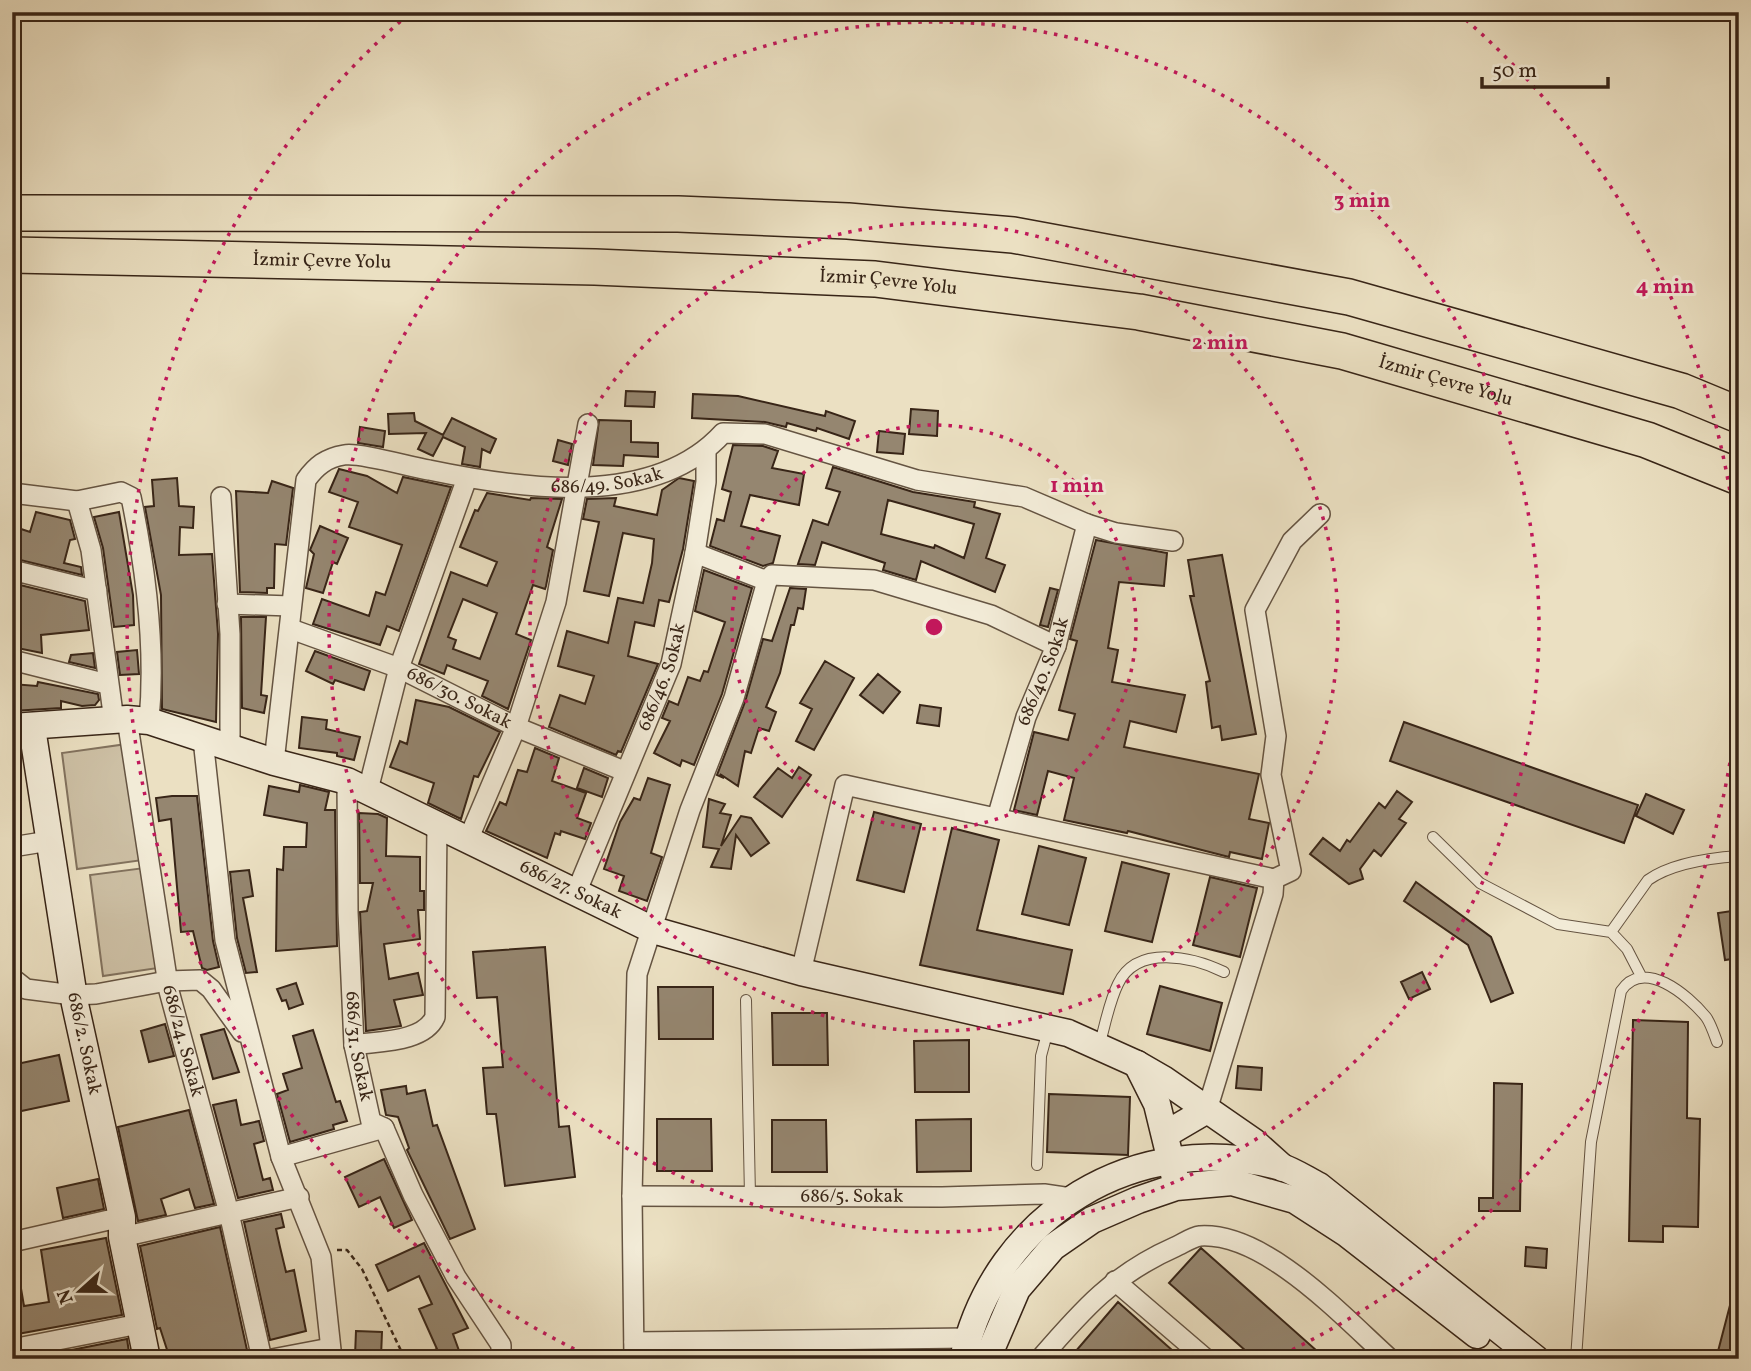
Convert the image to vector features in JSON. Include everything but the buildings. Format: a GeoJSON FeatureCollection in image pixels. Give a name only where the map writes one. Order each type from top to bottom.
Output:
{"type":"FeatureCollection","features":[{"type":"Feature","properties":{"kind":"highway"},"geometry":{"type":"LineString","coordinates":[[12,212],[678,214],[848,221],[1013,235],[1349,298],[1681,391],[1739,415]]}},
{"type":"Feature","properties":{"kind":"highway","name":"İzmir Çevre Yolu"},"geometry":{"type":"LineString","coordinates":[[12,255],[595,267],[862,279],[1126,310],[1342,351],[1647,440],[1739,477]]}},
{"type":"Feature","properties":{"kind":"street"},"geometry":{"type":"LineString","coordinates":[[468,840],[516,727],[555,602],[589,424]]}},
{"type":"Feature","properties":{"kind":"street","name":"686/49. Sokak"},"geometry":{"type":"LineString","coordinates":[[274,761],[306,480],[317,464],[346,454],[467,478],[575,488],[652,478],[706,452],[723,433],[765,435],[917,480],[1024,497],[1087,524],[1116,533],[1173,541]]}},
{"type":"Feature","properties":{"kind":"street","name":"686/46. Sokak"},"geometry":{"type":"LineString","coordinates":[[576,893],[624,771],[671,664],[695,553],[706,482],[706,452]]}},
{"type":"Feature","properties":{"kind":"street","name":"686/31. Sokak"},"geometry":{"type":"LineString","coordinates":[[467,478],[358,785],[348,912],[354,1045],[371,1122],[384,1128],[413,1195],[456,1277],[501,1345],[501,1359]]}},
{"type":"Feature","properties":{"kind":"street"},"geometry":{"type":"LineString","coordinates":[[12,494],[77,501],[121,492],[131,497],[151,641],[153,684],[130,721],[107,684],[91,550],[77,501]]}},
{"type":"Feature","properties":{"kind":"street"},"geometry":{"type":"LineString","coordinates":[[221,497],[227,604],[230,747]]}},
{"type":"Feature","properties":{"kind":"street"},"geometry":{"type":"LineString","coordinates":[[801,972],[845,785],[1274,879],[1291,871],[1271,775],[1276,736],[1255,610],[1292,541],[1320,514]]}},
{"type":"Feature","properties":{"kind":"street","name":"686/40. Sokak"},"geometry":{"type":"LineString","coordinates":[[997,818],[1026,717],[1056,646],[1087,524]]}},
{"type":"Feature","properties":{"kind":"street"},"geometry":{"type":"LineString","coordinates":[[695,553],[767,581]]}},
{"type":"Feature","properties":{"kind":"street"},"geometry":{"type":"LineString","coordinates":[[12,570],[97,591]]}},
{"type":"Feature","properties":{"kind":"street"},"geometry":{"type":"LineString","coordinates":[[1056,646],[991,615],[874,580],[772,575],[767,581],[734,698],[690,810],[653,930],[636,974],[632,1196],[634,1350],[965,1348],[992,1282],[1023,1238],[1058,1206],[1153,1163],[1171,1160],[1232,1170],[1283,1168],[1320,1186],[1536,1359]]}},
{"type":"Feature","properties":{"kind":"street"},"geometry":{"type":"LineString","coordinates":[[227,604],[291,606]]}},
{"type":"Feature","properties":{"kind":"street","name":"686/30. Sokak"},"geometry":{"type":"LineString","coordinates":[[291,629],[399,668],[516,727],[624,771]]}},
{"type":"Feature","properties":{"kind":"street"},"geometry":{"type":"LineString","coordinates":[[12,660],[107,684]]}},
{"type":"Feature","properties":{"kind":"street","name":"686/27. Sokak"},"geometry":{"type":"LineString","coordinates":[[22,728],[130,721],[203,739],[358,785],[653,930],[801,972],[1068,1033],[1137,1064],[1254,1142],[1283,1168]]}},
{"type":"Feature","properties":{"kind":"street","name":"686/24. Sokak"},"geometry":{"type":"LineString","coordinates":[[130,721],[167,981],[229,1213],[262,1359]]}},
{"type":"Feature","properties":{"kind":"street","name":"686/2. Sokak"},"geometry":{"type":"LineString","coordinates":[[22,728],[49,841],[73,995],[147,1359]]}},
{"type":"Feature","properties":{"kind":"street"},"geometry":{"type":"LineString","coordinates":[[203,739],[225,940],[281,1157],[319,1250],[331,1353],[272,1359]]}},
{"type":"Feature","properties":{"kind":"street"},"geometry":{"type":"LineString","coordinates":[[354,1045],[419,1034],[430,1028],[435,1017],[437,825]]}},
{"type":"Feature","properties":{"kind":"street"},"geometry":{"type":"LineString","coordinates":[[12,847],[49,841]]}},
{"type":"Feature","properties":{"kind":"street"},"geometry":{"type":"LineString","coordinates":[[1232,1170],[1233,1140],[1217,1117],[1273,894],[1274,879]]}},
{"type":"Feature","properties":{"kind":"street"},"geometry":{"type":"LineString","coordinates":[[12,978],[26,989],[73,995],[96,994],[167,981],[200,980],[230,1013],[250,1045]]}},
{"type":"Feature","properties":{"kind":"street"},"geometry":{"type":"LineString","coordinates":[[1137,1064],[1157,1104],[1176,1187]]}},
{"type":"Feature","properties":{"kind":"street"},"geometry":{"type":"LineString","coordinates":[[1166,1134],[1217,1117]]}},
{"type":"Feature","properties":{"kind":"street"},"geometry":{"type":"LineString","coordinates":[[281,1157],[384,1128]]}},
{"type":"Feature","properties":{"kind":"street"},"geometry":{"type":"LineString","coordinates":[[987,1359],[1017,1289],[1053,1247],[1092,1220],[1176,1187],[1232,1170],[1295,1200],[1346,1233],[1507,1359]]}},
{"type":"Feature","properties":{"kind":"street","name":"686/5. Sokak"},"geometry":{"type":"LineString","coordinates":[[632,1196],[942,1197],[1044,1194],[1072,1198]]}},
{"type":"Feature","properties":{"kind":"street"},"geometry":{"type":"LineString","coordinates":[[12,1242],[229,1213],[299,1197]]}},
{"type":"Feature","properties":{"kind":"street"},"geometry":{"type":"LineString","coordinates":[[1040,1359],[1103,1289],[1154,1256],[1199,1236],[1241,1243],[1298,1277],[1390,1359]]}},
{"type":"Feature","properties":{"kind":"street"},"geometry":{"type":"LineString","coordinates":[[1115,1281],[1206,1359]]}},
{"type":"Feature","properties":{"kind":"street"},"geometry":{"type":"LineString","coordinates":[[12,1349],[139,1324]]}},
{"type":"Feature","properties":{"kind":"lane"},"geometry":{"type":"LineString","coordinates":[[1433,837],[1480,883],[1558,925],[1611,932],[1627,949],[1641,976]]}},
{"type":"Feature","properties":{"kind":"lane"},"geometry":{"type":"LineString","coordinates":[[1611,932],[1648,880],[1656,874],[1712,858],[1739,856]]}},
{"type":"Feature","properties":{"kind":"lane"},"geometry":{"type":"LineString","coordinates":[[1099,1047],[1118,984],[1129,968],[1158,957],[1177,957],[1201,960],[1224,972]]}},
{"type":"Feature","properties":{"kind":"lane"},"geometry":{"type":"LineString","coordinates":[[1576,1359],[1591,1142],[1621,990],[1627,981],[1641,976],[1663,983],[1687,998],[1706,1018],[1717,1042]]}},
{"type":"Feature","properties":{"kind":"lane"},"geometry":{"type":"LineString","coordinates":[[746,1000],[750,1196]]}},
{"type":"Feature","properties":{"kind":"lane"},"geometry":{"type":"LineString","coordinates":[[1037,1165],[1041,1056],[1048,1028]]}},
{"type":"Feature","properties":{"kind":"path"},"geometry":{"type":"LineString","coordinates":[[319,1250],[347,1251],[362,1269],[405,1359]]}},
{"type":"Feature","properties":{"kind":"shaded area"},"geometry":{"type":"Polygon","coordinates":[[[127,744],[143,860],[77,869],[62,753],[127,744]]]}},
{"type":"Feature","properties":{"kind":"shaded area"},"geometry":{"type":"Polygon","coordinates":[[[144,868],[158,968],[103,976],[90,875],[144,868]]]}}]}
